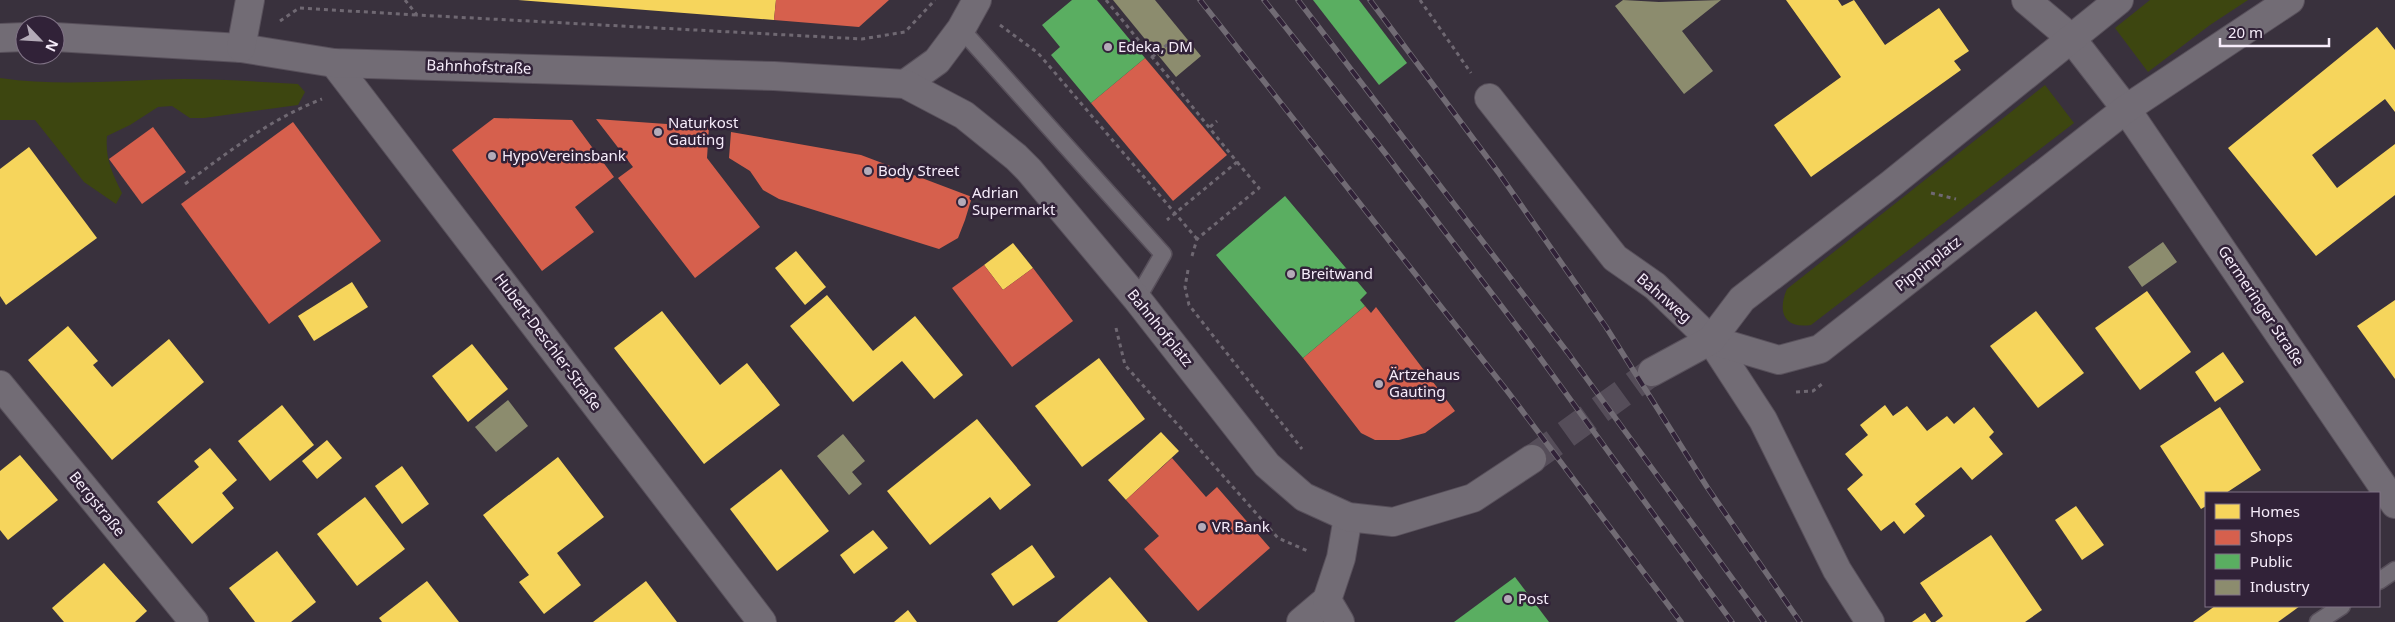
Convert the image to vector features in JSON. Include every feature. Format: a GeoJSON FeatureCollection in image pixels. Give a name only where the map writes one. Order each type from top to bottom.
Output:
{"type":"FeatureCollection","features":[{"type":"Feature","properties":{"kind":"street"},"geometry":{"type":"LineString","coordinates":[[241,48],[250,0]]}},
{"type":"Feature","properties":{"kind":"street"},"geometry":{"type":"LineString","coordinates":[[2026,0],[2070,38],[2126,109]]}},
{"type":"Feature","properties":{"kind":"street"},"geometry":{"type":"LineString","coordinates":[[1652,372],[1711,340],[1742,299],[1891,184],[2070,38],[2120,0]]}},
{"type":"Feature","properties":{"kind":"street","name":"Pippinplatz"},"geometry":{"type":"LineString","coordinates":[[1711,340],[1779,360],[1820,349],[2126,109],[2290,0]]}},
{"type":"Feature","properties":{"kind":"street"},"geometry":{"type":"LineString","coordinates":[[904,84],[937,61],[969,13]]}},
{"type":"Feature","properties":{"kind":"street"},"geometry":{"type":"LineString","coordinates":[[0,38],[15,38]]}},
{"type":"Feature","properties":{"kind":"street","name":"Bahnhofstraße"},"geometry":{"type":"LineString","coordinates":[[65,38],[241,48],[334,63],[774,76],[904,84]]}},
{"type":"Feature","properties":{"kind":"street","name":"Hubert-Deschler-Straße"},"geometry":{"type":"LineString","coordinates":[[334,63],[762,622]]}},
{"type":"Feature","properties":{"kind":"street","name":"Bahnhofplatz"},"geometry":{"type":"LineString","coordinates":[[904,84],[964,115],[1016,157],[1137,299],[1267,465],[1304,497],[1348,517],[1394,522],[1473,498],[1532,460]]}},
{"type":"Feature","properties":{"kind":"street","name":"Bahnweg"},"geometry":{"type":"LineString","coordinates":[[1489,98],[1615,258],[1655,286],[1711,340],[1763,420],[1836,570],[1870,622]]}},
{"type":"Feature","properties":{"kind":"street","name":"Germeringer Straße"},"geometry":{"type":"LineString","coordinates":[[2126,109],[2395,504]]}},
{"type":"Feature","properties":{"kind":"street","name":"Bergstraße"},"geometry":{"type":"LineString","coordinates":[[0,385],[194,622]]}},
{"type":"Feature","properties":{"kind":"street"},"geometry":{"type":"LineString","coordinates":[[1301,622],[1334,611],[1348,517]]}},
{"type":"Feature","properties":{"kind":"lane"},"geometry":{"type":"LineString","coordinates":[[969,13],[1163,254],[1137,299]]}},
{"type":"Feature","properties":{"kind":"lane"},"geometry":{"type":"LineString","coordinates":[[2380,580],[2395,570]]}},
{"type":"Feature","properties":{"kind":"lane"},"geometry":{"type":"LineString","coordinates":[[2318,622],[2340,607]]}},
{"type":"Feature","properties":{"kind":"path"},"geometry":{"type":"LineString","coordinates":[[405,0],[418,15]]}},
{"type":"Feature","properties":{"kind":"path"},"geometry":{"type":"LineString","coordinates":[[241,48],[299,8],[862,39],[905,32],[935,0]]}},
{"type":"Feature","properties":{"kind":"path"},"geometry":{"type":"LineString","coordinates":[[1106,0],[1259,188],[1197,239],[1191,258]]}},
{"type":"Feature","properties":{"kind":"path"},"geometry":{"type":"LineString","coordinates":[[1420,0],[1489,98]]}},
{"type":"Feature","properties":{"kind":"path"},"geometry":{"type":"LineString","coordinates":[[931,5],[988,17],[1038,53],[1197,239]]}},
{"type":"Feature","properties":{"kind":"path"},"geometry":{"type":"LineString","coordinates":[[1152,57],[1168,44]]}},
{"type":"Feature","properties":{"kind":"path"},"geometry":{"type":"LineString","coordinates":[[185,184],[261,128],[294,110],[353,87]]}},
{"type":"Feature","properties":{"kind":"path"},"geometry":{"type":"LineString","coordinates":[[1210,128],[1217,121]]}},
{"type":"Feature","properties":{"kind":"path"},"geometry":{"type":"LineString","coordinates":[[1147,236],[1237,162]]}},
{"type":"Feature","properties":{"kind":"path"},"geometry":{"type":"LineString","coordinates":[[1891,184],[1997,209]]}},
{"type":"Feature","properties":{"kind":"path"},"geometry":{"type":"LineString","coordinates":[[1188,267],[1185,287],[1189,305],[1306,454]]}},
{"type":"Feature","properties":{"kind":"path"},"geometry":{"type":"LineString","coordinates":[[1137,299],[1116,327],[1125,365],[1278,538],[1307,551],[1341,558]]}},
{"type":"Feature","properties":{"kind":"green space"},"geometry":{"type":"Polygon","coordinates":[[[2150,0],[2248,0],[2210,25],[2148,72],[2115,28],[2150,0]]]}},
{"type":"Feature","properties":{"kind":"green space"},"geometry":{"type":"Polygon","coordinates":[[[0,78],[69,83],[183,79],[227,80],[298,84],[305,92],[298,105],[204,118],[190,118],[172,106],[158,107],[130,125],[107,136],[107,151],[110,165],[122,193],[116,204],[84,182],[35,120],[0,120],[0,78]]]}},
{"type":"Feature","properties":{"kind":"green space"},"geometry":{"type":"Polygon","coordinates":[[[2045,85],[2074,123],[1811,325],[1802,326],[1794,324],[1785,317],[1783,305],[1787,289],[2045,85]]]}},
{"type":"Feature","properties":{"kind":"building: Homes"},"geometry":{"type":"Polygon","coordinates":[[[518,0],[776,0],[774,20],[518,0]]]}},
{"type":"Feature","properties":{"kind":"building: Homes"},"geometry":{"type":"Polygon","coordinates":[[[1786,0],[1838,0],[1842,6],[1854,0],[1885,45],[1939,8],[1969,51],[1954,61],[1961,70],[1811,177],[1774,125],[1841,77],[1786,0]]]}},
{"type":"Feature","properties":{"kind":"building: Homes"},"geometry":{"type":"Polygon","coordinates":[[[2377,27],[2395,50],[2395,112],[2385,99],[2312,155],[2337,188],[2395,144],[2395,195],[2316,256],[2228,148],[2377,27]]]}},
{"type":"Feature","properties":{"kind":"building: Homes"},"geometry":{"type":"Polygon","coordinates":[[[29,147],[97,238],[6,305],[0,296],[0,169],[29,147]]]}},
{"type":"Feature","properties":{"kind":"building: Homes"},"geometry":{"type":"Polygon","coordinates":[[[1013,243],[1033,268],[1003,290],[984,265],[1013,243]]]}},
{"type":"Feature","properties":{"kind":"building: Homes"},"geometry":{"type":"Polygon","coordinates":[[[796,251],[826,287],[805,305],[775,268],[796,251]]]}},
{"type":"Feature","properties":{"kind":"building: Homes"},"geometry":{"type":"Polygon","coordinates":[[[352,282],[368,307],[314,341],[298,316],[352,282]]]}},
{"type":"Feature","properties":{"kind":"building: Homes"},"geometry":{"type":"Polygon","coordinates":[[[2147,291],[2191,352],[2140,390],[2095,328],[2147,291]]]}},
{"type":"Feature","properties":{"kind":"building: Homes"},"geometry":{"type":"Polygon","coordinates":[[[827,295],[873,351],[915,316],[963,375],[934,399],[902,361],[853,402],[790,326],[827,295]]]}},
{"type":"Feature","properties":{"kind":"building: Homes"},"geometry":{"type":"Polygon","coordinates":[[[2395,300],[2395,379],[2357,326],[2395,300]]]}},
{"type":"Feature","properties":{"kind":"building: Homes"},"geometry":{"type":"Polygon","coordinates":[[[662,311],[720,385],[747,363],[780,405],[704,464],[614,348],[662,311]]]}},
{"type":"Feature","properties":{"kind":"building: Homes"},"geometry":{"type":"Polygon","coordinates":[[[2036,311],[2084,373],[2038,408],[1990,346],[2036,311]]]}},
{"type":"Feature","properties":{"kind":"building: Homes"},"geometry":{"type":"Polygon","coordinates":[[[68,326],[98,361],[93,365],[112,387],[169,339],[204,382],[112,460],[28,360],[68,326]]]}},
{"type":"Feature","properties":{"kind":"building: Homes"},"geometry":{"type":"Polygon","coordinates":[[[472,344],[508,389],[468,422],[432,376],[472,344]]]}},
{"type":"Feature","properties":{"kind":"building: Homes"},"geometry":{"type":"Polygon","coordinates":[[[2223,352],[2244,382],[2215,402],[2195,372],[2223,352]]]}},
{"type":"Feature","properties":{"kind":"building: Homes"},"geometry":{"type":"Polygon","coordinates":[[[1099,358],[1145,419],[1082,467],[1035,406],[1099,358]]]}},
{"type":"Feature","properties":{"kind":"building: Homes"},"geometry":{"type":"Polygon","coordinates":[[[282,405],[314,445],[270,481],[238,441],[282,405]]]}},
{"type":"Feature","properties":{"kind":"building: Homes"},"geometry":{"type":"Polygon","coordinates":[[[1885,405],[1893,416],[1907,406],[1927,431],[1947,416],[1954,424],[1974,407],[1994,432],[1989,437],[2003,454],[1972,480],[1961,467],[1915,504],[1925,516],[1904,534],[1894,521],[1881,531],[1847,489],[1863,475],[1845,454],[1868,435],[1860,425],[1885,405]]]}},
{"type":"Feature","properties":{"kind":"building: Homes"},"geometry":{"type":"Polygon","coordinates":[[[2220,407],[2261,470],[2228,492],[2205,492],[2205,507],[2201,509],[2160,446],[2220,407]]]}},
{"type":"Feature","properties":{"kind":"building: Homes"},"geometry":{"type":"Polygon","coordinates":[[[977,419],[1031,485],[1000,510],[990,497],[930,545],[887,491],[977,419]]]}},
{"type":"Feature","properties":{"kind":"building: Homes"},"geometry":{"type":"Polygon","coordinates":[[[1161,432],[1179,451],[1126,500],[1108,480],[1161,432]]]}},
{"type":"Feature","properties":{"kind":"building: Homes"},"geometry":{"type":"Polygon","coordinates":[[[327,440],[342,458],[317,479],[302,461],[327,440]]]}},
{"type":"Feature","properties":{"kind":"building: Homes"},"geometry":{"type":"Polygon","coordinates":[[[210,448],[237,480],[222,493],[234,508],[192,544],[157,502],[199,467],[194,461],[210,448]]]}},
{"type":"Feature","properties":{"kind":"building: Homes"},"geometry":{"type":"Polygon","coordinates":[[[20,455],[58,500],[8,540],[0,530],[0,471],[20,455]]]}},
{"type":"Feature","properties":{"kind":"building: Homes"},"geometry":{"type":"Polygon","coordinates":[[[558,457],[604,517],[557,553],[581,585],[544,614],[519,582],[529,575],[483,515],[558,457]]]}},
{"type":"Feature","properties":{"kind":"building: Homes"},"geometry":{"type":"Polygon","coordinates":[[[402,466],[429,504],[402,524],[375,486],[402,466]]]}},
{"type":"Feature","properties":{"kind":"building: Homes"},"geometry":{"type":"Polygon","coordinates":[[[781,469],[829,531],[777,571],[730,509],[781,469]]]}},
{"type":"Feature","properties":{"kind":"building: Homes"},"geometry":{"type":"Polygon","coordinates":[[[365,497],[405,549],[357,586],[317,534],[365,497]]]}},
{"type":"Feature","properties":{"kind":"building: Homes"},"geometry":{"type":"Polygon","coordinates":[[[2076,506],[2104,545],[2082,560],[2055,520],[2076,506]]]}},
{"type":"Feature","properties":{"kind":"building: Homes"},"geometry":{"type":"Polygon","coordinates":[[[873,530],[888,548],[854,574],[840,555],[873,530]]]}},
{"type":"Feature","properties":{"kind":"building: Homes"},"geometry":{"type":"Polygon","coordinates":[[[1991,535],[2042,610],[2025,622],[1935,622],[1943,616],[1920,583],[1991,535]]]}},
{"type":"Feature","properties":{"kind":"building: Homes"},"geometry":{"type":"Polygon","coordinates":[[[1032,545],[1055,577],[1013,606],[991,574],[1032,545]]]}},
{"type":"Feature","properties":{"kind":"building: Homes"},"geometry":{"type":"Polygon","coordinates":[[[277,551],[316,602],[291,622],[255,622],[229,588],[277,551]]]}},
{"type":"Feature","properties":{"kind":"building: Homes"},"geometry":{"type":"Polygon","coordinates":[[[104,563],[147,611],[135,622],[64,622],[52,608],[104,563]]]}},
{"type":"Feature","properties":{"kind":"building: Homes"},"geometry":{"type":"Polygon","coordinates":[[[1110,577],[1148,622],[1057,622],[1110,577]]]}},
{"type":"Feature","properties":{"kind":"building: Homes"},"geometry":{"type":"Polygon","coordinates":[[[427,581],[459,622],[382,622],[379,618],[427,581]]]}},
{"type":"Feature","properties":{"kind":"building: Homes"},"geometry":{"type":"Polygon","coordinates":[[[646,581],[677,622],[593,622],[646,581]]]}},
{"type":"Feature","properties":{"kind":"building: Homes"},"geometry":{"type":"Polygon","coordinates":[[[2214,607],[2299,607],[2278,622],[2193,622],[2214,607]]]}},
{"type":"Feature","properties":{"kind":"building: Homes"},"geometry":{"type":"Polygon","coordinates":[[[908,610],[917,622],[894,622],[908,610]]]}},
{"type":"Feature","properties":{"kind":"building: Homes"},"geometry":{"type":"Polygon","coordinates":[[[1925,613],[1931,622],[1912,622],[1925,613]]]}},
{"type":"Feature","properties":{"kind":"building: Shops"},"geometry":{"type":"Polygon","coordinates":[[[776,0],[889,0],[859,27],[774,20],[776,0]]]}},
{"type":"Feature","properties":{"kind":"building: Shops"},"geometry":{"type":"Polygon","coordinates":[[[1145,58],[1227,155],[1173,201],[1091,103],[1145,58]]]}},
{"type":"Feature","properties":{"kind":"building: Shops"},"geometry":{"type":"Polygon","coordinates":[[[494,118],[572,120],[614,177],[575,207],[594,232],[542,271],[452,150],[494,118]]]}},
{"type":"Feature","properties":{"kind":"building: Shops"},"geometry":{"type":"Polygon","coordinates":[[[596,119],[709,127],[707,158],[760,227],[695,278],[618,178],[633,167],[596,119]]]}},
{"type":"Feature","properties":{"kind":"building: Shops"},"geometry":{"type":"Polygon","coordinates":[[[293,122],[381,241],[269,324],[181,204],[293,122]]]}},
{"type":"Feature","properties":{"kind":"building: Shops"},"geometry":{"type":"Polygon","coordinates":[[[153,127],[186,172],[142,204],[109,159],[153,127]]]}},
{"type":"Feature","properties":{"kind":"building: Shops"},"geometry":{"type":"Polygon","coordinates":[[[731,132],[861,155],[972,197],[958,238],[939,249],[779,199],[763,190],[750,171],[729,158],[731,132]]]}},
{"type":"Feature","properties":{"kind":"building: Shops"},"geometry":{"type":"Polygon","coordinates":[[[984,265],[1003,290],[1033,268],[1073,321],[1012,367],[952,288],[984,265]]]}},
{"type":"Feature","properties":{"kind":"building: Shops","name":"Ärtzehaus Gauting"},"geometry":{"type":"Polygon","coordinates":[[[1365,306],[1371,313],[1376,307],[1455,411],[1425,433],[1399,440],[1375,440],[1361,433],[1303,358],[1365,306]]]}},
{"type":"Feature","properties":{"kind":"building: Shops","name":"VR Bank"},"geometry":{"type":"Polygon","coordinates":[[[1172,458],[1206,497],[1217,487],[1270,548],[1198,611],[1144,549],[1159,536],[1126,500],[1172,458]]]}},
{"type":"Feature","properties":{"kind":"building: Public"},"geometry":{"type":"Polygon","coordinates":[[[1072,0],[1097,0],[1145,58],[1091,103],[1051,55],[1060,47],[1042,25],[1072,0]]]}},
{"type":"Feature","properties":{"kind":"building: Public"},"geometry":{"type":"Polygon","coordinates":[[[1313,0],[1359,0],[1407,63],[1379,85],[1313,0]]]}},
{"type":"Feature","properties":{"kind":"building: Public","name":"Breitwand"},"geometry":{"type":"Polygon","coordinates":[[[1285,196],[1367,293],[1360,300],[1365,306],[1303,358],[1216,255],[1285,196]]]}},
{"type":"Feature","properties":{"kind":"building: Public","name":"Post"},"geometry":{"type":"Polygon","coordinates":[[[1515,577],[1549,622],[1454,622],[1515,577]]]}},
{"type":"Feature","properties":{"kind":"building: Industry"},"geometry":{"type":"Polygon","coordinates":[[[1113,0],[1155,0],[1201,56],[1176,77],[1113,0]]]}},
{"type":"Feature","properties":{"kind":"building: Industry"},"geometry":{"type":"Polygon","coordinates":[[[1623,0],[1659,2],[1721,0],[1682,31],[1713,71],[1684,94],[1615,6],[1623,0]]]}},
{"type":"Feature","properties":{"kind":"building: Industry"},"geometry":{"type":"Polygon","coordinates":[[[2163,242],[2177,262],[2142,287],[2128,267],[2163,242]]]}},
{"type":"Feature","properties":{"kind":"building: Industry"},"geometry":{"type":"Polygon","coordinates":[[[508,400],[528,426],[496,452],[475,427],[508,400]]]}},
{"type":"Feature","properties":{"kind":"building: Industry"},"geometry":{"type":"Polygon","coordinates":[[[843,434],[865,461],[852,472],[862,484],[849,495],[817,456],[843,434]]]}},
{"type":"Feature","properties":{"kind":"tunnel"},"geometry":{"type":"LineString","coordinates":[[1532,459],[1652,372]]}},
{"type":"Feature","properties":{"kind":"railway"},"geometry":{"type":"LineString","coordinates":[[1200,0],[1508,392],[1681,622]]}},
{"type":"Feature","properties":{"kind":"railway"},"geometry":{"type":"LineString","coordinates":[[1264,0],[1385,153],[1525,337],[1732,622]]}},
{"type":"Feature","properties":{"kind":"railway"},"geometry":{"type":"LineString","coordinates":[[1298,0],[1568,353],[1764,622]]}},
{"type":"Feature","properties":{"kind":"railway"},"geometry":{"type":"LineString","coordinates":[[1370,0],[1498,172],[1606,327],[1707,487],[1800,622]]}},
{"type":"Feature","properties":{"kind":"place","name":"Edeka, DM"},"geometry":{"type":"Point","coordinates":[1108,47]}},
{"type":"Feature","properties":{"kind":"place","name":"Naturkost Gauting"},"geometry":{"type":"Point","coordinates":[658,132]}},
{"type":"Feature","properties":{"kind":"place","name":"HypoVereinsbank"},"geometry":{"type":"Point","coordinates":[492,156]}},
{"type":"Feature","properties":{"kind":"place","name":"Body Street"},"geometry":{"type":"Point","coordinates":[868,171]}},
{"type":"Feature","properties":{"kind":"place","name":"Adrian Supermarkt"},"geometry":{"type":"Point","coordinates":[962,202]}},
{"type":"Feature","properties":{"kind":"place","name":"Breitwand"},"geometry":{"type":"Point","coordinates":[1291,274]}},
{"type":"Feature","properties":{"kind":"place","name":"Ärtzehaus Gauting"},"geometry":{"type":"Point","coordinates":[1379,384]}},
{"type":"Feature","properties":{"kind":"place","name":"VR Bank"},"geometry":{"type":"Point","coordinates":[1202,527]}},
{"type":"Feature","properties":{"kind":"place","name":"Post"},"geometry":{"type":"Point","coordinates":[1508,599]}}]}
